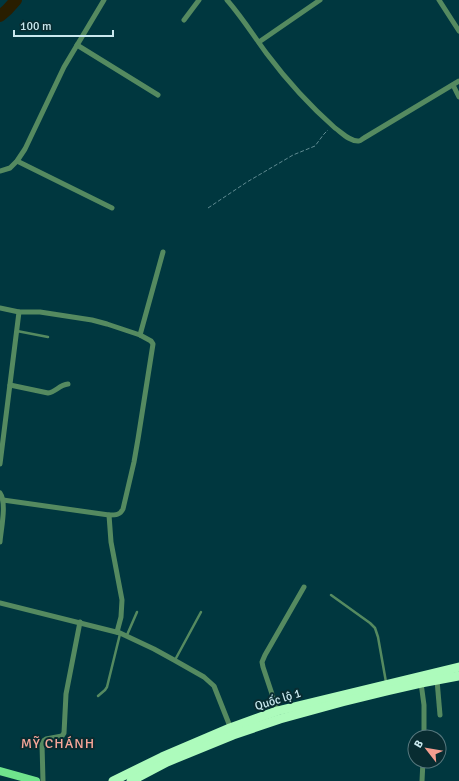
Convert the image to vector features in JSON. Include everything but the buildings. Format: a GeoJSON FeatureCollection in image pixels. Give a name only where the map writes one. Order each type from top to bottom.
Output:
{"type":"FeatureCollection","features":[{"type":"Feature","properties":{"kind":"highway","name":"Quốc lộ 1"},"geometry":{"type":"LineString","coordinates":[[113,781],[162,757],[279,715],[459,667]]}},
{"type":"Feature","properties":{"kind":"highway","name":"Quốc lộ 1"},"geometry":{"type":"LineString","coordinates":[[387,687],[459,676]]}},
{"type":"Feature","properties":{"kind":"highway","name":"Quốc lộ 1"},"geometry":{"type":"LineString","coordinates":[[131,781],[167,762],[232,732]]}},
{"type":"Feature","properties":{"kind":"main road"},"geometry":{"type":"LineString","coordinates":[[0,771],[36,781]]}},
{"type":"Feature","properties":{"kind":"street"},"geometry":{"type":"LineString","coordinates":[[0,170],[7,169],[17,161],[29,142],[77,45],[104,0]]}},
{"type":"Feature","properties":{"kind":"street"},"geometry":{"type":"LineString","coordinates":[[184,20],[199,0]]}},
{"type":"Feature","properties":{"kind":"street"},"geometry":{"type":"LineString","coordinates":[[227,0],[305,100],[334,126],[349,138],[354,140],[358,141],[459,81]]}},
{"type":"Feature","properties":{"kind":"street"},"geometry":{"type":"LineString","coordinates":[[259,42],[320,0]]}},
{"type":"Feature","properties":{"kind":"street"},"geometry":{"type":"LineString","coordinates":[[439,0],[459,31]]}},
{"type":"Feature","properties":{"kind":"street"},"geometry":{"type":"LineString","coordinates":[[77,45],[158,95]]}},
{"type":"Feature","properties":{"kind":"street"},"geometry":{"type":"LineString","coordinates":[[453,85],[459,97]]}},
{"type":"Feature","properties":{"kind":"street"},"geometry":{"type":"LineString","coordinates":[[17,161],[112,208]]}},
{"type":"Feature","properties":{"kind":"street"},"geometry":{"type":"LineString","coordinates":[[140,335],[163,252]]}},
{"type":"Feature","properties":{"kind":"street"},"geometry":{"type":"LineString","coordinates":[[0,308],[19,312],[40,312],[92,320],[140,335],[151,341],[153,344],[134,462],[123,508],[118,515],[3,500]]}},
{"type":"Feature","properties":{"kind":"street"},"geometry":{"type":"LineString","coordinates":[[0,464],[19,312]]}},
{"type":"Feature","properties":{"kind":"street"},"geometry":{"type":"LineString","coordinates":[[10,385],[48,393],[53,392],[62,385],[68,384]]}},
{"type":"Feature","properties":{"kind":"street"},"geometry":{"type":"LineString","coordinates":[[0,493],[3,500],[0,542]]}},
{"type":"Feature","properties":{"kind":"street"},"geometry":{"type":"LineString","coordinates":[[109,515],[111,542],[122,600],[119,632]]}},
{"type":"Feature","properties":{"kind":"street"},"geometry":{"type":"LineString","coordinates":[[279,715],[262,662],[304,587]]}},
{"type":"Feature","properties":{"kind":"street"},"geometry":{"type":"LineString","coordinates":[[0,603],[119,632],[174,660],[204,677],[214,686],[232,732]]}},
{"type":"Feature","properties":{"kind":"street"},"geometry":{"type":"LineString","coordinates":[[43,781],[43,741],[62,736],[64,733],[66,694],[80,622]]}},
{"type":"Feature","properties":{"kind":"street"},"geometry":{"type":"LineString","coordinates":[[437,680],[440,715]]}},
{"type":"Feature","properties":{"kind":"street"},"geometry":{"type":"LineString","coordinates":[[421,683],[424,705],[424,729]]}},
{"type":"Feature","properties":{"kind":"street"},"geometry":{"type":"LineString","coordinates":[[422,781],[423,769]]}},
{"type":"Feature","properties":{"kind":"lane"},"geometry":{"type":"LineString","coordinates":[[17,331],[48,337]]}},
{"type":"Feature","properties":{"kind":"lane"},"geometry":{"type":"LineString","coordinates":[[331,595],[375,628],[387,687]]}},
{"type":"Feature","properties":{"kind":"lane"},"geometry":{"type":"LineString","coordinates":[[127,636],[137,612]]}},
{"type":"Feature","properties":{"kind":"lane"},"geometry":{"type":"LineString","coordinates":[[174,660],[201,612]]}},
{"type":"Feature","properties":{"kind":"lane"},"geometry":{"type":"LineString","coordinates":[[98,696],[108,687],[119,632]]}},
{"type":"Feature","properties":{"kind":"path"},"geometry":{"type":"LineString","coordinates":[[208,208],[247,182],[293,155],[315,146],[324,134],[334,126]]}},
{"type":"Feature","properties":{"kind":"waterway"},"geometry":{"type":"LineString","coordinates":[[0,16],[16,0]]}},
{"type":"Feature","properties":{"kind":"district","name":"MỸ CHÁNH"},"geometry":{"type":"Point","coordinates":[58,743]}}]}
